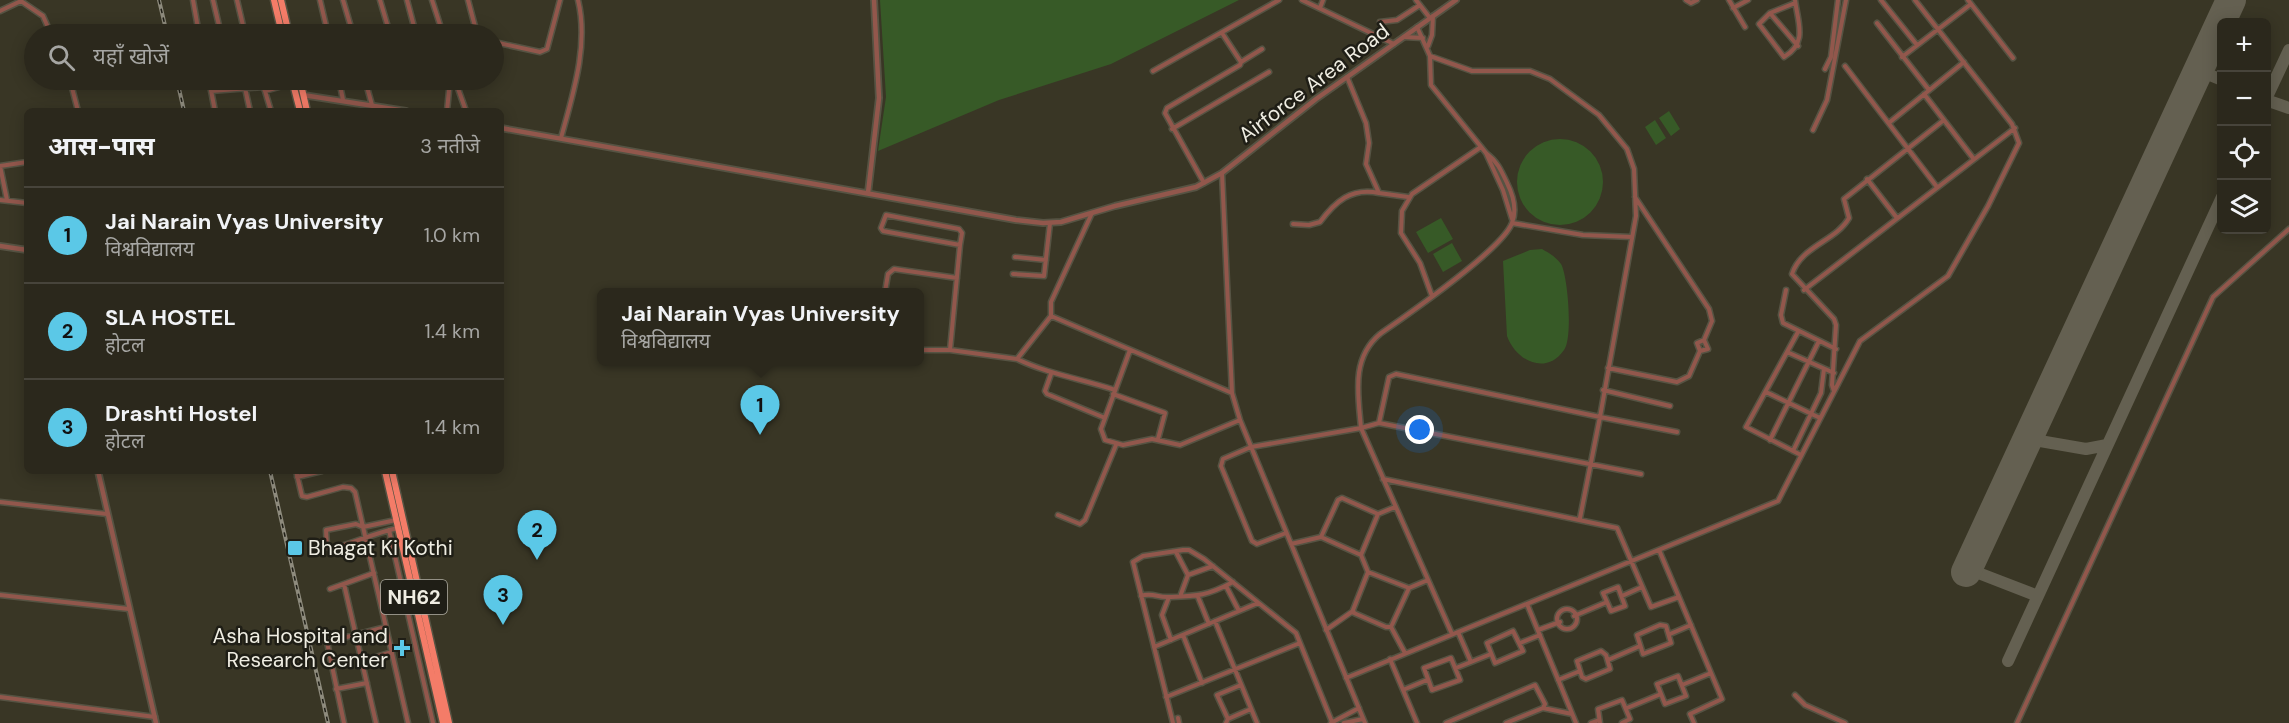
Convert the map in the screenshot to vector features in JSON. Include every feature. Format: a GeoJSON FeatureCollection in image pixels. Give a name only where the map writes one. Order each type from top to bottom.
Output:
{"type":"FeatureCollection","features":[{"type":"Feature","properties":{"kind":"highway"},"geometry":{"type":"LineString","coordinates":[[274,0],[280,24]]}},
{"type":"Feature","properties":{"kind":"highway"},"geometry":{"type":"LineString","coordinates":[[281,0],[287,24]]}},
{"type":"Feature","properties":{"kind":"highway"},"geometry":{"type":"LineString","coordinates":[[296,90],[300,108]]}},
{"type":"Feature","properties":{"kind":"highway"},"geometry":{"type":"LineString","coordinates":[[300,90],[306,108]]}},
{"type":"Feature","properties":{"kind":"highway","name":"NH62"},"geometry":{"type":"LineString","coordinates":[[386,474],[449,723]]}},
{"type":"Feature","properties":{"kind":"highway","name":"NH62"},"geometry":{"type":"LineString","coordinates":[[392,474],[399,519]]}},
{"type":"Feature","properties":{"kind":"highway","name":"NH62"},"geometry":{"type":"LineString","coordinates":[[401,527],[443,723]]}},
{"type":"Feature","properties":{"kind":"street"},"geometry":{"type":"LineString","coordinates":[[193,0],[197,24]]}},
{"type":"Feature","properties":{"kind":"street"},"geometry":{"type":"LineString","coordinates":[[213,0],[219,24]]}},
{"type":"Feature","properties":{"kind":"street"},"geometry":{"type":"LineString","coordinates":[[237,0],[243,24]]}},
{"type":"Feature","properties":{"kind":"street"},"geometry":{"type":"LineString","coordinates":[[320,0],[326,24]]}},
{"type":"Feature","properties":{"kind":"street"},"geometry":{"type":"LineString","coordinates":[[343,0],[351,24]]}},
{"type":"Feature","properties":{"kind":"street"},"geometry":{"type":"LineString","coordinates":[[380,0],[387,24]]}},
{"type":"Feature","properties":{"kind":"street"},"geometry":{"type":"LineString","coordinates":[[407,0],[413,24]]}},
{"type":"Feature","properties":{"kind":"street"},"geometry":{"type":"LineString","coordinates":[[432,0],[440,24]]}},
{"type":"Feature","properties":{"kind":"street"},"geometry":{"type":"LineString","coordinates":[[468,0],[474,24]]}},
{"type":"Feature","properties":{"kind":"street"},"geometry":{"type":"LineString","coordinates":[[504,44],[540,52],[547,50],[560,0]]}},
{"type":"Feature","properties":{"kind":"street"},"geometry":{"type":"LineString","coordinates":[[561,138],[580,50],[581,17],[578,0]]}},
{"type":"Feature","properties":{"kind":"street"},"geometry":{"type":"LineString","coordinates":[[868,193],[879,98],[874,0]]}},
{"type":"Feature","properties":{"kind":"street"},"geometry":{"type":"LineString","coordinates":[[1153,71],[1279,0]]}},
{"type":"Feature","properties":{"kind":"street"},"geometry":{"type":"LineString","coordinates":[[1302,0],[1394,44]]}},
{"type":"Feature","properties":{"kind":"street"},"geometry":{"type":"LineString","coordinates":[[1320,8],[1323,0]]}},
{"type":"Feature","properties":{"kind":"street"},"geometry":{"type":"LineString","coordinates":[[1416,0],[1432,17],[1432,35],[1427,46]]}},
{"type":"Feature","properties":{"kind":"street","name":"Airforce Area Road"},"geometry":{"type":"LineString","coordinates":[[1050,223],[1178,192],[1204,183],[1222,173],[1347,77],[1456,0]]}},
{"type":"Feature","properties":{"kind":"street"},"geometry":{"type":"LineString","coordinates":[[1686,0],[1691,3],[1697,0]]}},
{"type":"Feature","properties":{"kind":"street"},"geometry":{"type":"LineString","coordinates":[[1729,0],[1745,27]]}},
{"type":"Feature","properties":{"kind":"street"},"geometry":{"type":"LineString","coordinates":[[1734,8],[1748,0]]}},
{"type":"Feature","properties":{"kind":"street"},"geometry":{"type":"LineString","coordinates":[[1826,69],[1833,50],[1838,0]]}},
{"type":"Feature","properties":{"kind":"street"},"geometry":{"type":"LineString","coordinates":[[1813,130],[1827,100],[1846,0]]}},
{"type":"Feature","properties":{"kind":"street"},"geometry":{"type":"LineString","coordinates":[[1881,0],[1917,45]]}},
{"type":"Feature","properties":{"kind":"street"},"geometry":{"type":"LineString","coordinates":[[1346,678],[1778,501],[1860,341],[1948,276],[2014,157],[2019,143],[2015,128],[1915,0]]}},
{"type":"Feature","properties":{"kind":"street"},"geometry":{"type":"LineString","coordinates":[[0,11],[21,1],[43,16],[47,24]]}},
{"type":"Feature","properties":{"kind":"street"},"geometry":{"type":"LineString","coordinates":[[1795,2],[1800,24],[1798,46],[1789,54],[1782,56],[1760,26],[1770,13],[1795,2]]}},
{"type":"Feature","properties":{"kind":"street"},"geometry":{"type":"LineString","coordinates":[[1902,57],[1969,2],[2013,58]]}},
{"type":"Feature","properties":{"kind":"street"},"geometry":{"type":"LineString","coordinates":[[1380,22],[1397,20],[1420,4]]}},
{"type":"Feature","properties":{"kind":"street"},"geometry":{"type":"LineString","coordinates":[[1770,13],[1798,46]]}},
{"type":"Feature","properties":{"kind":"street"},"geometry":{"type":"LineString","coordinates":[[1877,23],[1929,90]]}},
{"type":"Feature","properties":{"kind":"street"},"geometry":{"type":"LineString","coordinates":[[1417,27],[1430,56],[1431,85],[1486,153],[1497,163],[1509,188],[1514,206],[1512,221],[1497,242],[1432,296],[1380,334],[1367,348],[1359,372],[1361,428],[1452,634]]}},
{"type":"Feature","properties":{"kind":"street"},"geometry":{"type":"LineString","coordinates":[[1222,33],[1241,62]]}},
{"type":"Feature","properties":{"kind":"street"},"geometry":{"type":"LineString","coordinates":[[1403,37],[1423,38]]}},
{"type":"Feature","properties":{"kind":"street"},"geometry":{"type":"LineString","coordinates":[[1204,183],[1166,118],[1167,108],[1238,68],[1241,62],[1262,49]]}},
{"type":"Feature","properties":{"kind":"street"},"geometry":{"type":"LineString","coordinates":[[1430,56],[1472,71],[1530,71],[1550,79],[1599,115],[1627,149],[1634,169],[1635,197],[1632,237],[1580,518]]}},
{"type":"Feature","properties":{"kind":"street"},"geometry":{"type":"LineString","coordinates":[[1890,122],[1964,62]]}},
{"type":"Feature","properties":{"kind":"street"},"geometry":{"type":"LineString","coordinates":[[1845,66],[1938,187]]}},
{"type":"Feature","properties":{"kind":"street"},"geometry":{"type":"LineString","coordinates":[[1173,129],[1269,72]]}},
{"type":"Feature","properties":{"kind":"street"},"geometry":{"type":"LineString","coordinates":[[1347,77],[1366,123],[1369,142],[1366,164],[1379,193]]}},
{"type":"Feature","properties":{"kind":"street"},"geometry":{"type":"LineString","coordinates":[[73,90],[77,108]]}},
{"type":"Feature","properties":{"kind":"street"},"geometry":{"type":"LineString","coordinates":[[214,108],[211,91],[220,90]]}},
{"type":"Feature","properties":{"kind":"street"},"geometry":{"type":"LineString","coordinates":[[245,90],[249,108]]}},
{"type":"Feature","properties":{"kind":"street"},"geometry":{"type":"LineString","coordinates":[[269,90],[266,91],[270,108]]}},
{"type":"Feature","properties":{"kind":"street"},"geometry":{"type":"LineString","coordinates":[[342,90],[344,100]]}},
{"type":"Feature","properties":{"kind":"street"},"geometry":{"type":"LineString","coordinates":[[368,90],[372,105]]}},
{"type":"Feature","properties":{"kind":"street"},"geometry":{"type":"LineString","coordinates":[[447,108],[449,90]]}},
{"type":"Feature","properties":{"kind":"street"},"geometry":{"type":"LineString","coordinates":[[459,90],[465,108]]}},
{"type":"Feature","properties":{"kind":"street"},"geometry":{"type":"LineString","coordinates":[[1924,94],[1973,158]]}},
{"type":"Feature","properties":{"kind":"street"},"geometry":{"type":"LineString","coordinates":[[303,95],[389,108]]}},
{"type":"Feature","properties":{"kind":"street"},"geometry":{"type":"LineString","coordinates":[[1834,391],[1833,373],[1836,349],[1834,319],[1804,290],[1792,274],[1793,270],[1809,251],[1845,225],[1849,218],[1843,205],[1844,199],[1867,178],[1944,120]]}},
{"type":"Feature","properties":{"kind":"street"},"geometry":{"type":"LineString","coordinates":[[504,128],[1050,223],[1045,274],[1042,277],[1013,274]]}},
{"type":"Feature","properties":{"kind":"street"},"geometry":{"type":"LineString","coordinates":[[1804,290],[2015,128]]}},
{"type":"Feature","properties":{"kind":"street"},"geometry":{"type":"LineString","coordinates":[[1432,296],[1420,263],[1401,233],[1402,211],[1408,197],[1481,147]]}},
{"type":"Feature","properties":{"kind":"street"},"geometry":{"type":"LineString","coordinates":[[7,200],[0,166],[24,162]]}},
{"type":"Feature","properties":{"kind":"street"},"geometry":{"type":"LineString","coordinates":[[1222,173],[1232,393],[1240,420],[1364,721],[1344,723]]}},
{"type":"Feature","properties":{"kind":"street"},"geometry":{"type":"LineString","coordinates":[[1867,178],[1898,218]]}},
{"type":"Feature","properties":{"kind":"street"},"geometry":{"type":"LineString","coordinates":[[1293,224],[1309,225],[1320,222],[1331,206],[1346,196],[1379,193],[1408,197]]}},
{"type":"Feature","properties":{"kind":"street"},"geometry":{"type":"LineString","coordinates":[[1608,368],[1677,382],[1689,376],[1700,351],[1704,351],[1708,346],[1704,340],[1712,321],[1708,309],[1635,197]]}},
{"type":"Feature","properties":{"kind":"street"},"geometry":{"type":"LineString","coordinates":[[0,200],[24,203]]}},
{"type":"Feature","properties":{"kind":"street"},"geometry":{"type":"LineString","coordinates":[[1017,359],[1051,316],[1051,302],[1092,213]]}},
{"type":"Feature","properties":{"kind":"street"},"geometry":{"type":"LineString","coordinates":[[950,350],[962,233],[959,229],[886,215],[884,217],[881,228],[883,231],[960,245]]}},
{"type":"Feature","properties":{"kind":"street"},"geometry":{"type":"LineString","coordinates":[[1512,221],[1583,235],[1632,237]]}},
{"type":"Feature","properties":{"kind":"street"},"geometry":{"type":"LineString","coordinates":[[2017,723],[2213,297],[2289,229]]}},
{"type":"Feature","properties":{"kind":"street"},"geometry":{"type":"LineString","coordinates":[[0,246],[24,250]]}},
{"type":"Feature","properties":{"kind":"street"},"geometry":{"type":"LineString","coordinates":[[1015,257],[1046,260]]}},
{"type":"Feature","properties":{"kind":"street"},"geometry":{"type":"LineString","coordinates":[[886,288],[888,274],[894,269],[957,278]]}},
{"type":"Feature","properties":{"kind":"street"},"geometry":{"type":"LineString","coordinates":[[1785,290],[1781,320],[1798,332],[1836,349]]}},
{"type":"Feature","properties":{"kind":"street"},"geometry":{"type":"LineString","coordinates":[[1051,316],[1232,393]]}},
{"type":"Feature","properties":{"kind":"street"},"geometry":{"type":"LineString","coordinates":[[1798,332],[1746,427],[1802,455]]}},
{"type":"Feature","properties":{"kind":"street"},"geometry":{"type":"LineString","coordinates":[[1770,440],[1819,341]]}},
{"type":"Feature","properties":{"kind":"street"},"geometry":{"type":"LineString","coordinates":[[924,350],[950,350],[1017,359],[1051,374],[1082,380],[1114,392],[1165,414],[1158,439]]}},
{"type":"Feature","properties":{"kind":"street"},"geometry":{"type":"LineString","coordinates":[[1130,350],[1101,429],[1102,436],[1116,445],[1158,439],[1180,445],[1240,420]]}},
{"type":"Feature","properties":{"kind":"street"},"geometry":{"type":"LineString","coordinates":[[1787,352],[1833,373]]}},
{"type":"Feature","properties":{"kind":"street"},"geometry":{"type":"LineString","coordinates":[[1793,451],[1821,393],[1824,369]]}},
{"type":"Feature","properties":{"kind":"street"},"geometry":{"type":"LineString","coordinates":[[1051,374],[1045,391],[1047,394],[1104,418]]}},
{"type":"Feature","properties":{"kind":"street"},"geometry":{"type":"LineString","coordinates":[[1378,423],[1389,377],[1396,374],[1677,432]]}},
{"type":"Feature","properties":{"kind":"street"},"geometry":{"type":"LineString","coordinates":[[1603,390],[1670,406]]}},
{"type":"Feature","properties":{"kind":"street"},"geometry":{"type":"LineString","coordinates":[[1766,392],[1820,418]]}},
{"type":"Feature","properties":{"kind":"street"},"geometry":{"type":"LineString","coordinates":[[1286,533],[1257,544],[1252,541],[1221,466],[1223,459],[1251,447],[1378,423],[1641,474]]}},
{"type":"Feature","properties":{"kind":"street"},"geometry":{"type":"LineString","coordinates":[[1058,515],[1080,524],[1084,520],[1116,445]]}},
{"type":"Feature","properties":{"kind":"street"},"geometry":{"type":"LineString","coordinates":[[99,474],[156,723]]}},
{"type":"Feature","properties":{"kind":"street"},"geometry":{"type":"LineString","coordinates":[[296,474],[298,491],[302,496],[307,497],[343,487],[351,488],[355,492],[408,723]]}},
{"type":"Feature","properties":{"kind":"street"},"geometry":{"type":"LineString","coordinates":[[297,477],[310,474]]}},
{"type":"Feature","properties":{"kind":"street"},"geometry":{"type":"LineString","coordinates":[[1383,479],[1580,518],[1617,528],[1651,607],[1679,597]]}},
{"type":"Feature","properties":{"kind":"street"},"geometry":{"type":"LineString","coordinates":[[1322,537],[1338,500],[1342,498],[1378,514]]}},
{"type":"Feature","properties":{"kind":"street"},"geometry":{"type":"LineString","coordinates":[[0,502],[107,513]]}},
{"type":"Feature","properties":{"kind":"street"},"geometry":{"type":"LineString","coordinates":[[1326,630],[1353,611],[1368,572],[1362,555],[1378,514],[1395,507]]}},
{"type":"Feature","properties":{"kind":"street"},"geometry":{"type":"LineString","coordinates":[[399,519],[363,527],[356,524],[326,530],[327,548],[331,549],[365,538],[373,533],[401,527]]}},
{"type":"Feature","properties":{"kind":"street"},"geometry":{"type":"LineString","coordinates":[[389,530],[433,723]]}},
{"type":"Feature","properties":{"kind":"street"},"geometry":{"type":"LineString","coordinates":[[1291,544],[1322,537],[1362,555]]}},
{"type":"Feature","properties":{"kind":"street"},"geometry":{"type":"LineString","coordinates":[[1173,723],[1133,562],[1143,556],[1189,550],[1213,566],[1291,629],[1300,642],[1331,723],[1359,708]]}},
{"type":"Feature","properties":{"kind":"street"},"geometry":{"type":"LineString","coordinates":[[1659,550],[1722,699],[1690,714],[1694,723]]}},
{"type":"Feature","properties":{"kind":"street"},"geometry":{"type":"LineString","coordinates":[[1176,552],[1188,575],[1181,594]]}},
{"type":"Feature","properties":{"kind":"street"},"geometry":{"type":"LineString","coordinates":[[1188,575],[1213,566]]}},
{"type":"Feature","properties":{"kind":"street"},"geometry":{"type":"LineString","coordinates":[[1368,572],[1409,588]]}},
{"type":"Feature","properties":{"kind":"street"},"geometry":{"type":"LineString","coordinates":[[330,589],[374,573]]}},
{"type":"Feature","properties":{"kind":"street"},"geometry":{"type":"LineString","coordinates":[[1391,627],[1409,588],[1428,580]]}},
{"type":"Feature","properties":{"kind":"street"},"geometry":{"type":"LineString","coordinates":[[1141,596],[1150,593],[1169,597],[1181,594],[1198,597],[1233,582]]}},
{"type":"Feature","properties":{"kind":"street"},"geometry":{"type":"LineString","coordinates":[[344,584],[376,723]]}},
{"type":"Feature","properties":{"kind":"street"},"geometry":{"type":"LineString","coordinates":[[1227,586],[1239,611]]}},
{"type":"Feature","properties":{"kind":"street"},"geometry":{"type":"LineString","coordinates":[[1618,587],[1626,606],[1611,612],[1607,602],[1603,593],[1618,587]]}},
{"type":"Feature","properties":{"kind":"street"},"geometry":{"type":"LineString","coordinates":[[1622,596],[1642,587]]}},
{"type":"Feature","properties":{"kind":"street"},"geometry":{"type":"LineString","coordinates":[[0,595],[129,609]]}},
{"type":"Feature","properties":{"kind":"street"},"geometry":{"type":"LineString","coordinates":[[1169,597],[1162,615],[1171,640]]}},
{"type":"Feature","properties":{"kind":"street"},"geometry":{"type":"LineString","coordinates":[[1198,597],[1209,624]]}},
{"type":"Feature","properties":{"kind":"street"},"geometry":{"type":"LineString","coordinates":[[1574,616],[1607,602]]}},
{"type":"Feature","properties":{"kind":"street"},"geometry":{"type":"LineString","coordinates":[[1154,647],[1258,603]]}},
{"type":"Feature","properties":{"kind":"street"},"geometry":{"type":"LineString","coordinates":[[1527,604],[1576,723]]}},
{"type":"Feature","properties":{"kind":"street"},"geometry":{"type":"LineString","coordinates":[[1568,607],[1577,625],[1565,630],[1560,621],[1558,612],[1568,607]]}},
{"type":"Feature","properties":{"kind":"street"},"geometry":{"type":"LineString","coordinates":[[1353,611],[1386,627],[1391,627]]}},
{"type":"Feature","properties":{"kind":"street"},"geometry":{"type":"LineString","coordinates":[[1215,621],[1257,723]]}},
{"type":"Feature","properties":{"kind":"street"},"geometry":{"type":"LineString","coordinates":[[1520,643],[1560,621]]}},
{"type":"Feature","properties":{"kind":"street"},"geometry":{"type":"LineString","coordinates":[[1664,624],[1670,634],[1671,641],[1668,645],[1648,654],[1643,654],[1640,646],[1637,636],[1639,634],[1664,624]]}},
{"type":"Feature","properties":{"kind":"street"},"geometry":{"type":"LineString","coordinates":[[1670,634],[1691,625]]}},
{"type":"Feature","properties":{"kind":"street"},"geometry":{"type":"LineString","coordinates":[[344,723],[327,642],[386,627]]}},
{"type":"Feature","properties":{"kind":"street"},"geometry":{"type":"LineString","coordinates":[[1391,627],[1405,653]]}},
{"type":"Feature","properties":{"kind":"street"},"geometry":{"type":"LineString","coordinates":[[1514,631],[1520,643],[1522,653],[1497,663],[1491,654],[1488,641],[1514,631]]}},
{"type":"Feature","properties":{"kind":"street"},"geometry":{"type":"LineString","coordinates":[[1458,632],[1471,662]]}},
{"type":"Feature","properties":{"kind":"street"},"geometry":{"type":"LineString","coordinates":[[1183,635],[1202,682]]}},
{"type":"Feature","properties":{"kind":"street"},"geometry":{"type":"LineString","coordinates":[[1166,697],[1300,642]]}},
{"type":"Feature","properties":{"kind":"street"},"geometry":{"type":"LineString","coordinates":[[1608,660],[1640,646]]}},
{"type":"Feature","properties":{"kind":"street"},"geometry":{"type":"LineString","coordinates":[[362,661],[392,651]]}},
{"type":"Feature","properties":{"kind":"street"},"geometry":{"type":"LineString","coordinates":[[1601,651],[1608,660],[1609,670],[1586,679],[1580,672],[1578,659],[1601,651]]}},
{"type":"Feature","properties":{"kind":"street"},"geometry":{"type":"LineString","coordinates":[[1456,668],[1491,654]]}},
{"type":"Feature","properties":{"kind":"street"},"geometry":{"type":"LineString","coordinates":[[1451,658],[1456,668],[1460,677],[1457,682],[1432,690],[1427,680],[1425,667],[1451,658]]}},
{"type":"Feature","properties":{"kind":"street"},"geometry":{"type":"LineString","coordinates":[[1390,659],[1417,723]]}},
{"type":"Feature","properties":{"kind":"street"},"geometry":{"type":"LineString","coordinates":[[1558,680],[1580,672]]}},
{"type":"Feature","properties":{"kind":"street"},"geometry":{"type":"LineString","coordinates":[[1682,685],[1711,673]]}},
{"type":"Feature","properties":{"kind":"street"},"geometry":{"type":"LineString","coordinates":[[1678,676],[1682,685],[1686,696],[1665,704],[1657,684],[1678,676]]}},
{"type":"Feature","properties":{"kind":"street"},"geometry":{"type":"LineString","coordinates":[[1403,690],[1427,680]]}},
{"type":"Feature","properties":{"kind":"street"},"geometry":{"type":"LineString","coordinates":[[336,689],[367,683]]}},
{"type":"Feature","properties":{"kind":"street"},"geometry":{"type":"LineString","coordinates":[[1241,685],[1217,695],[1227,721],[1251,709]]}},
{"type":"Feature","properties":{"kind":"street"},"geometry":{"type":"LineString","coordinates":[[1446,723],[1535,685],[1545,704],[1544,708]]}},
{"type":"Feature","properties":{"kind":"street"},"geometry":{"type":"LineString","coordinates":[[1627,708],[1661,694]]}},
{"type":"Feature","properties":{"kind":"street"},"geometry":{"type":"LineString","coordinates":[[1795,695],[1805,705],[1845,723]]}},
{"type":"Feature","properties":{"kind":"street"},"geometry":{"type":"LineString","coordinates":[[0,697],[155,717]]}},
{"type":"Feature","properties":{"kind":"street"},"geometry":{"type":"LineString","coordinates":[[1591,723],[1600,721],[1597,714],[1599,708],[1622,700],[1630,719],[1622,723]]}},
{"type":"Feature","properties":{"kind":"street"},"geometry":{"type":"LineString","coordinates":[[1506,723],[1544,708],[1572,714]]}},
{"type":"Feature","properties":{"kind":"green space"},"geometry":{"type":"Polygon","coordinates":[[[880,0],[1239,0],[1111,64],[999,100],[878,151],[886,97],[880,0]]]}},
{"type":"Feature","properties":{"kind":"green space"},"geometry":{"type":"Polygon","coordinates":[[[1669,111],[1680,129],[1671,136],[1659,118],[1669,111]]]}},
{"type":"Feature","properties":{"kind":"green space"},"geometry":{"type":"Polygon","coordinates":[[[1655,120],[1666,138],[1656,145],[1645,127],[1655,120]]]}},
{"type":"Feature","properties":{"kind":"green space"},"geometry":{"type":"Polygon","coordinates":[[[1560,139],[1577,142],[1591,151],[1600,165],[1603,182],[1600,199],[1591,213],[1577,222],[1560,225],[1543,222],[1529,213],[1520,199],[1517,182],[1520,165],[1529,151],[1543,142],[1560,139]]]}},
{"type":"Feature","properties":{"kind":"green space"},"geometry":{"type":"Polygon","coordinates":[[[1441,218],[1453,239],[1428,253],[1416,232],[1441,218]]]}},
{"type":"Feature","properties":{"kind":"green space"},"geometry":{"type":"Polygon","coordinates":[[[1452,243],[1462,261],[1443,272],[1433,254],[1452,243]]]}},
{"type":"Feature","properties":{"kind":"green space"},"geometry":{"type":"Polygon","coordinates":[[[1542,249],[1557,259],[1564,271],[1569,321],[1567,344],[1564,350],[1557,358],[1540,364],[1524,358],[1511,345],[1507,336],[1503,261],[1530,250],[1542,249]]]}},
{"type":"Feature","properties":{"kind":"taxiway"},"geometry":{"type":"LineString","coordinates":[[2271,88],[2289,50]]}},
{"type":"Feature","properties":{"kind":"taxiway"},"geometry":{"type":"LineString","coordinates":[[2198,70],[2217,78]]}},
{"type":"Feature","properties":{"kind":"taxiway"},"geometry":{"type":"LineString","coordinates":[[2271,102],[2289,108]]}},
{"type":"Feature","properties":{"kind":"taxiway"},"geometry":{"type":"LineString","coordinates":[[2008,661],[2217,208]]}},
{"type":"Feature","properties":{"kind":"taxiway"},"geometry":{"type":"LineString","coordinates":[[2028,439],[2086,449],[2107,445]]}},
{"type":"Feature","properties":{"kind":"taxiway"},"geometry":{"type":"LineString","coordinates":[[1968,569],[2038,596]]}},
{"type":"Feature","properties":{"kind":"runway"},"geometry":{"type":"LineString","coordinates":[[1966,572],[2231,0]]}},
{"type":"Feature","properties":{"kind":"railway"},"geometry":{"type":"LineString","coordinates":[[159,0],[165,24]]}},
{"type":"Feature","properties":{"kind":"railway"},"geometry":{"type":"LineString","coordinates":[[179,90],[183,108]]}},
{"type":"Feature","properties":{"kind":"railway"},"geometry":{"type":"LineString","coordinates":[[271,474],[328,723]]}},
{"type":"Feature","properties":{"kind":"place","name":"Jai Narain Vyas University"},"geometry":{"type":"Point","coordinates":[760,435]}},
{"type":"Feature","properties":{"kind":"place","name":"Bhagat Ki Kothi"},"geometry":{"type":"Point","coordinates":[295,548]}},
{"type":"Feature","properties":{"kind":"place","name":"SLA HOSTEL"},"geometry":{"type":"Point","coordinates":[537,560]}},
{"type":"Feature","properties":{"kind":"place","name":"Drashti Hostel"},"geometry":{"type":"Point","coordinates":[503,625]}},
{"type":"Feature","properties":{"kind":"place","name":"Asha Hospital and Research Center"},"geometry":{"type":"Point","coordinates":[402,648]}}]}
